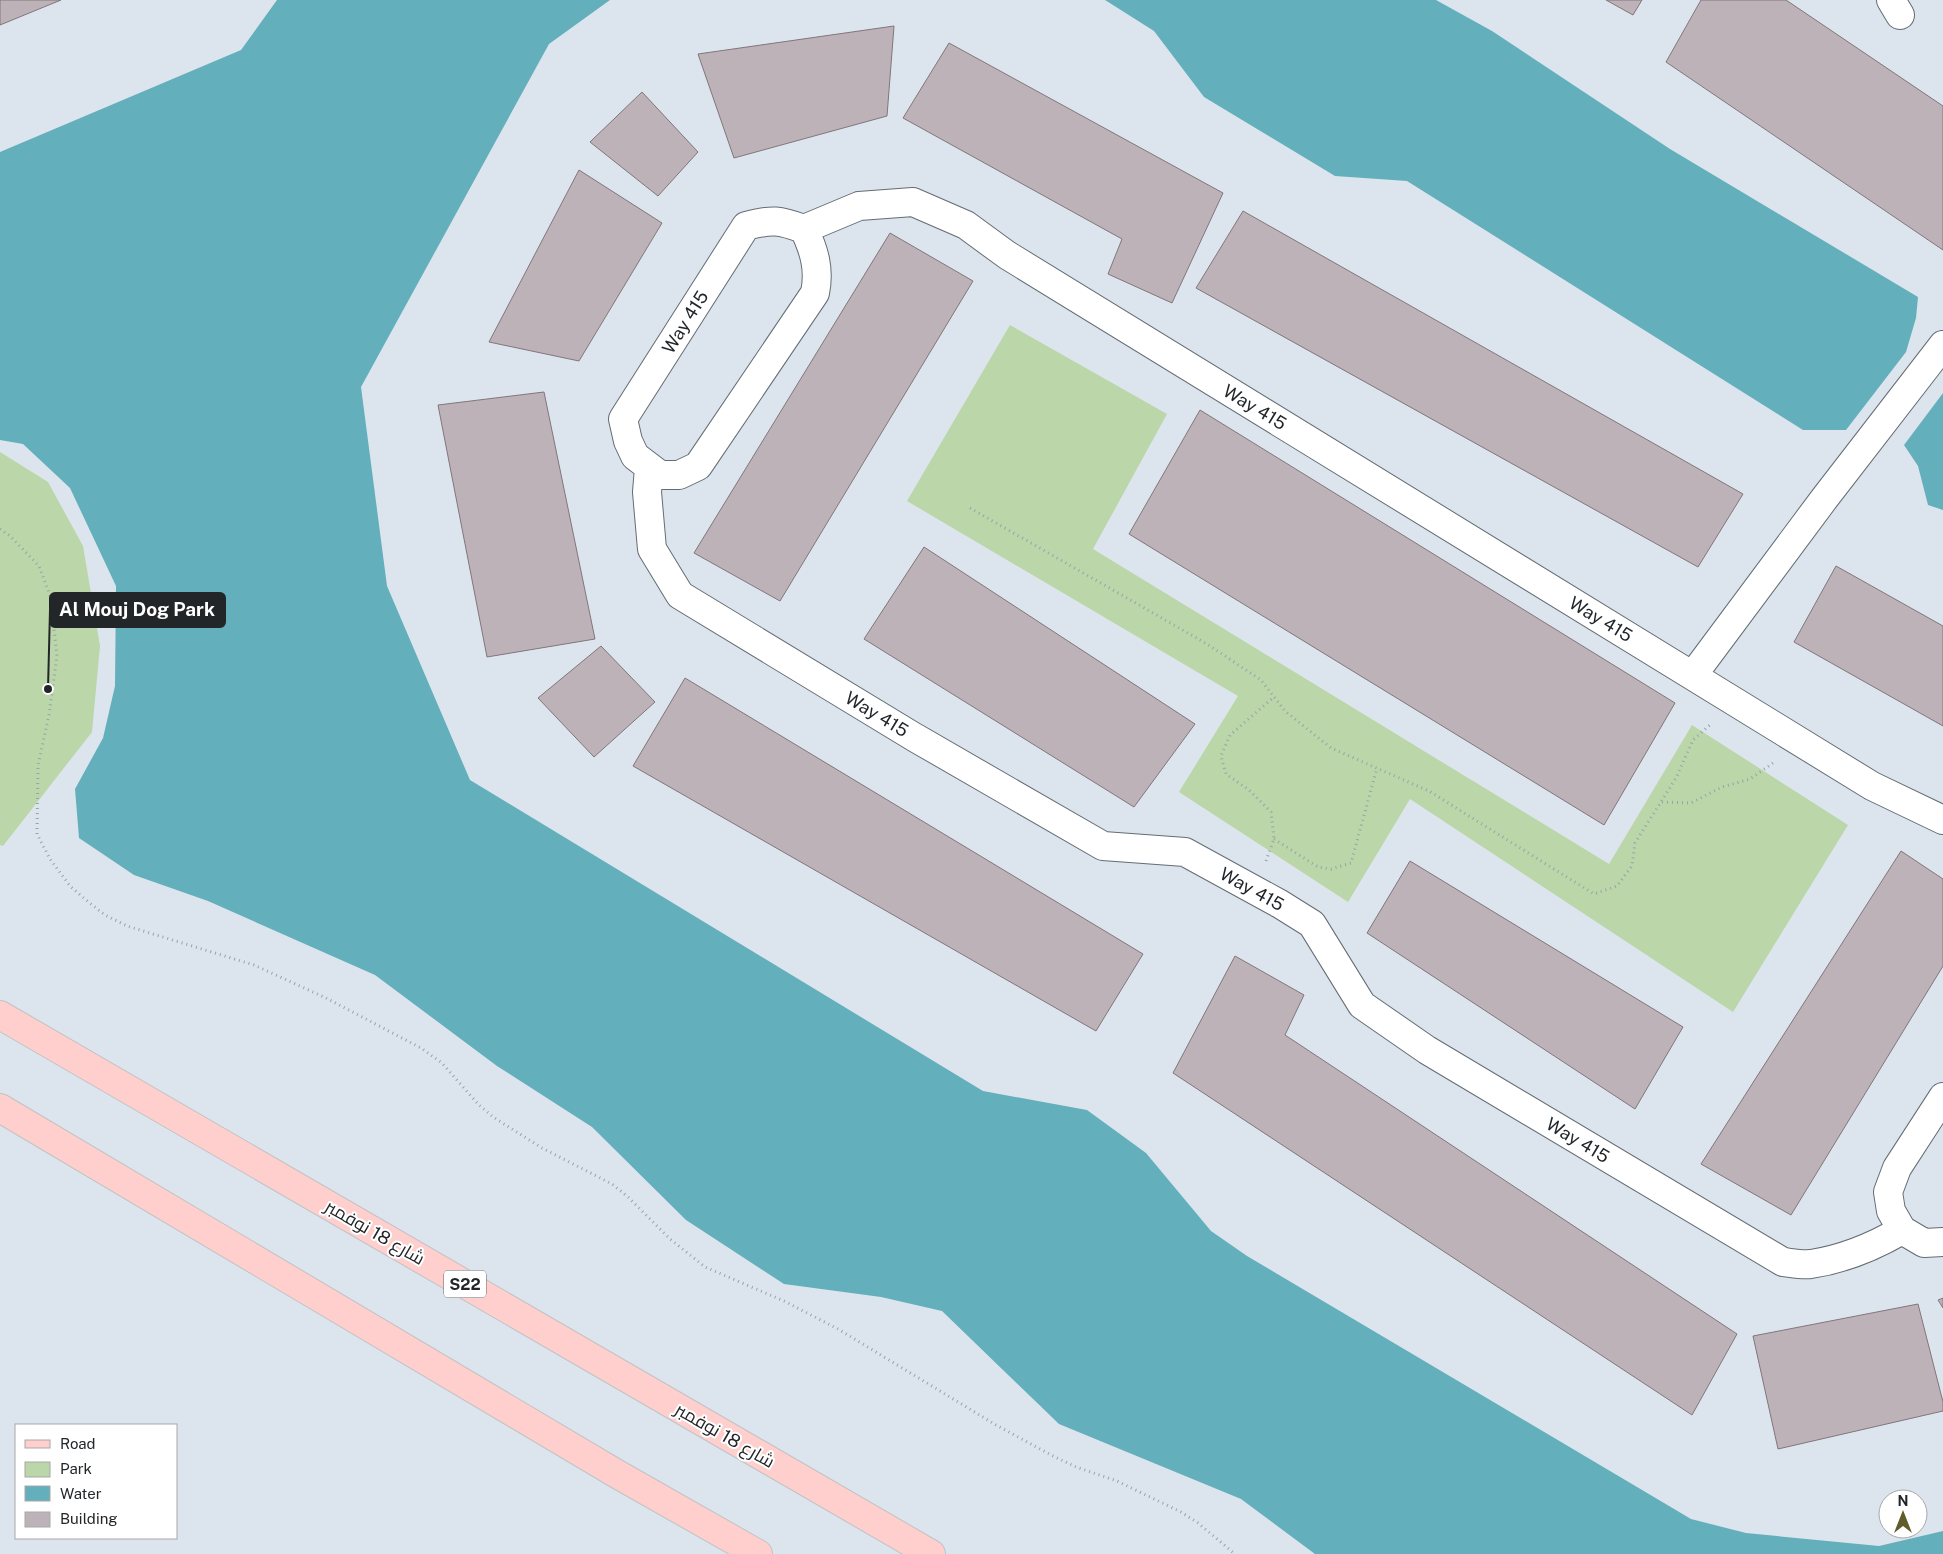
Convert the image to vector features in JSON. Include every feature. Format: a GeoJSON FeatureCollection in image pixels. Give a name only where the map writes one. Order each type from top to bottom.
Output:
{"type":"FeatureCollection","features":[{"type":"Feature","properties":{"kind":"main road","name":"شارع 18 نوفمبر"},"geometry":{"type":"LineString","coordinates":[[0,1014],[931,1554]]}},
{"type":"Feature","properties":{"kind":"main road"},"geometry":{"type":"LineString","coordinates":[[0,1108],[617,1474],[758,1554]]}},
{"type":"Feature","properties":{"kind":"street","name":"Way 415"},"geometry":{"type":"LineString","coordinates":[[1902,1230],[1876,1246],[1854,1254],[1809,1265],[1783,1262],[1426,1050],[1362,1005],[1312,924],[1256,890],[1185,852],[1103,846],[914,737],[680,595],[652,549],[647,492],[649,468],[635,456],[628,441],[623,419],[746,226],[762,222],[780,221],[804,229],[859,206],[912,202],[966,225],[1007,255],[1872,786],[1943,820]]}},
{"type":"Feature","properties":{"kind":"street"},"geometry":{"type":"LineString","coordinates":[[649,468],[660,474],[679,475],[698,466],[815,293],[817,280],[816,260],[804,229]]}},
{"type":"Feature","properties":{"kind":"street"},"geometry":{"type":"LineString","coordinates":[[1693,675],[1824,499],[1943,345]]}},
{"type":"Feature","properties":{"kind":"street"},"geometry":{"type":"LineString","coordinates":[[1943,1097],[1897,1168],[1888,1192],[1891,1211],[1902,1230],[1924,1243],[1943,1242]]}},
{"type":"Feature","properties":{"kind":"path"},"geometry":{"type":"LineString","coordinates":[[970,508],[1207,644],[1261,680],[1285,711],[1331,748],[1429,791],[1594,894],[1617,886],[1632,866],[1635,843],[1676,778],[1693,740],[1736,702]]}},
{"type":"Feature","properties":{"kind":"path"},"geometry":{"type":"LineString","coordinates":[[0,529],[10,536],[39,566],[50,595],[57,656],[49,715],[38,765],[37,834],[50,859],[70,886],[86,900],[105,915],[126,926],[254,965],[318,994],[421,1048],[442,1063],[479,1105],[493,1117],[509,1129],[542,1148],[612,1184],[628,1197],[670,1239],[705,1267],[784,1301],[838,1329],[1040,1449],[1076,1467],[1117,1481],[1181,1512],[1234,1554]]}},
{"type":"Feature","properties":{"kind":"path"},"geometry":{"type":"LineString","coordinates":[[1256,890],[1274,840],[1271,812],[1249,790],[1226,774],[1221,756],[1230,735],[1274,697]]}},
{"type":"Feature","properties":{"kind":"path"},"geometry":{"type":"LineString","coordinates":[[1661,802],[1691,803],[1722,787],[1750,779],[1803,743]]}},
{"type":"Feature","properties":{"kind":"path"},"geometry":{"type":"LineString","coordinates":[[1274,840],[1318,867],[1331,869],[1351,863],[1377,768]]}},
{"type":"Feature","properties":{"kind":"green space"},"geometry":{"type":"Polygon","coordinates":[[[1010,325],[1167,414],[1093,549],[1609,864],[1692,725],[1848,825],[1733,1012],[1410,799],[1348,902],[1179,792],[1238,696],[907,501],[1010,325]]]}},
{"type":"Feature","properties":{"kind":"green space"},"geometry":{"type":"Polygon","coordinates":[[[0,452],[48,482],[83,546],[100,646],[92,732],[3,846],[0,845],[0,452]]]}},
{"type":"Feature","properties":{"kind":"water"},"geometry":{"type":"Polygon","coordinates":[[[277,0],[610,0],[549,44],[361,387],[387,586],[470,780],[983,1091],[1087,1110],[1146,1153],[1211,1231],[1247,1256],[1691,1519],[1746,1533],[1879,1546],[1909,1539],[1928,1539],[1928,1535],[1943,1531],[1943,1554],[1315,1554],[1241,1499],[1059,1424],[942,1311],[881,1297],[784,1284],[686,1220],[592,1127],[497,1066],[375,975],[208,901],[134,875],[79,838],[75,789],[103,738],[115,686],[116,586],[70,488],[23,444],[0,440],[0,152],[241,50],[277,0]]]}},
{"type":"Feature","properties":{"kind":"water"},"geometry":{"type":"Polygon","coordinates":[[[1105,0],[1436,0],[1492,31],[1670,149],[1918,297],[1916,318],[1906,352],[1846,430],[1803,430],[1407,181],[1335,176],[1204,97],[1154,31],[1105,0]]]}},
{"type":"Feature","properties":{"kind":"water"},"geometry":{"type":"Polygon","coordinates":[[[1943,393],[1943,510],[1928,505],[1918,466],[1904,445],[1943,393]]]}},
{"type":"Feature","properties":{"kind":"building"},"geometry":{"type":"Polygon","coordinates":[[[0,0],[61,0],[0,25],[0,0]]]}},
{"type":"Feature","properties":{"kind":"building"},"geometry":{"type":"Polygon","coordinates":[[[1606,0],[1642,0],[1633,15],[1606,0]]]}},
{"type":"Feature","properties":{"kind":"building"},"geometry":{"type":"Polygon","coordinates":[[[1701,0],[1786,0],[1943,106],[1943,250],[1666,62],[1701,0]]]}},
{"type":"Feature","properties":{"kind":"building"},"geometry":{"type":"Polygon","coordinates":[[[894,26],[887,116],[734,158],[698,54],[894,26]]]}},
{"type":"Feature","properties":{"kind":"building"},"geometry":{"type":"Polygon","coordinates":[[[949,43],[1223,193],[1172,303],[1108,274],[1122,239],[903,118],[949,43]]]}},
{"type":"Feature","properties":{"kind":"building"},"geometry":{"type":"Polygon","coordinates":[[[642,92],[698,152],[658,196],[590,142],[642,92]]]}},
{"type":"Feature","properties":{"kind":"building"},"geometry":{"type":"Polygon","coordinates":[[[579,170],[662,223],[579,361],[489,342],[579,170]]]}},
{"type":"Feature","properties":{"kind":"building"},"geometry":{"type":"Polygon","coordinates":[[[1243,211],[1743,494],[1698,567],[1196,288],[1243,211]]]}},
{"type":"Feature","properties":{"kind":"building"},"geometry":{"type":"Polygon","coordinates":[[[890,233],[973,281],[780,601],[694,553],[890,233]]]}},
{"type":"Feature","properties":{"kind":"building"},"geometry":{"type":"Polygon","coordinates":[[[544,392],[595,639],[487,657],[438,405],[544,392]]]}},
{"type":"Feature","properties":{"kind":"building"},"geometry":{"type":"Polygon","coordinates":[[[1200,410],[1675,703],[1604,825],[1129,534],[1200,410]]]}},
{"type":"Feature","properties":{"kind":"building"},"geometry":{"type":"Polygon","coordinates":[[[924,547],[1195,724],[1134,807],[864,639],[924,547]]]}},
{"type":"Feature","properties":{"kind":"building"},"geometry":{"type":"Polygon","coordinates":[[[1836,566],[1943,626],[1943,726],[1794,642],[1836,566]]]}},
{"type":"Feature","properties":{"kind":"building"},"geometry":{"type":"Polygon","coordinates":[[[601,646],[655,702],[594,757],[538,698],[601,646]]]}},
{"type":"Feature","properties":{"kind":"building"},"geometry":{"type":"Polygon","coordinates":[[[685,678],[1143,954],[1096,1031],[633,766],[685,678]]]}},
{"type":"Feature","properties":{"kind":"building"},"geometry":{"type":"Polygon","coordinates":[[[1901,851],[1943,879],[1943,966],[1791,1215],[1701,1164],[1901,851]]]}},
{"type":"Feature","properties":{"kind":"building"},"geometry":{"type":"Polygon","coordinates":[[[1410,861],[1683,1027],[1635,1109],[1367,933],[1410,861]]]}},
{"type":"Feature","properties":{"kind":"building"},"geometry":{"type":"Polygon","coordinates":[[[1235,956],[1304,995],[1285,1035],[1737,1334],[1692,1415],[1173,1073],[1235,956]]]}},
{"type":"Feature","properties":{"kind":"building"},"geometry":{"type":"Polygon","coordinates":[[[1943,1298],[1943,1308],[1938,1300],[1943,1298]]]}},
{"type":"Feature","properties":{"kind":"building"},"geometry":{"type":"Polygon","coordinates":[[[1918,1304],[1943,1402],[1943,1411],[1778,1449],[1753,1336],[1918,1304]]]}},
{"type":"Feature","properties":{"kind":"place","name":"Al Mouj Dog Park"},"geometry":{"type":"Point","coordinates":[48,689]}}]}
